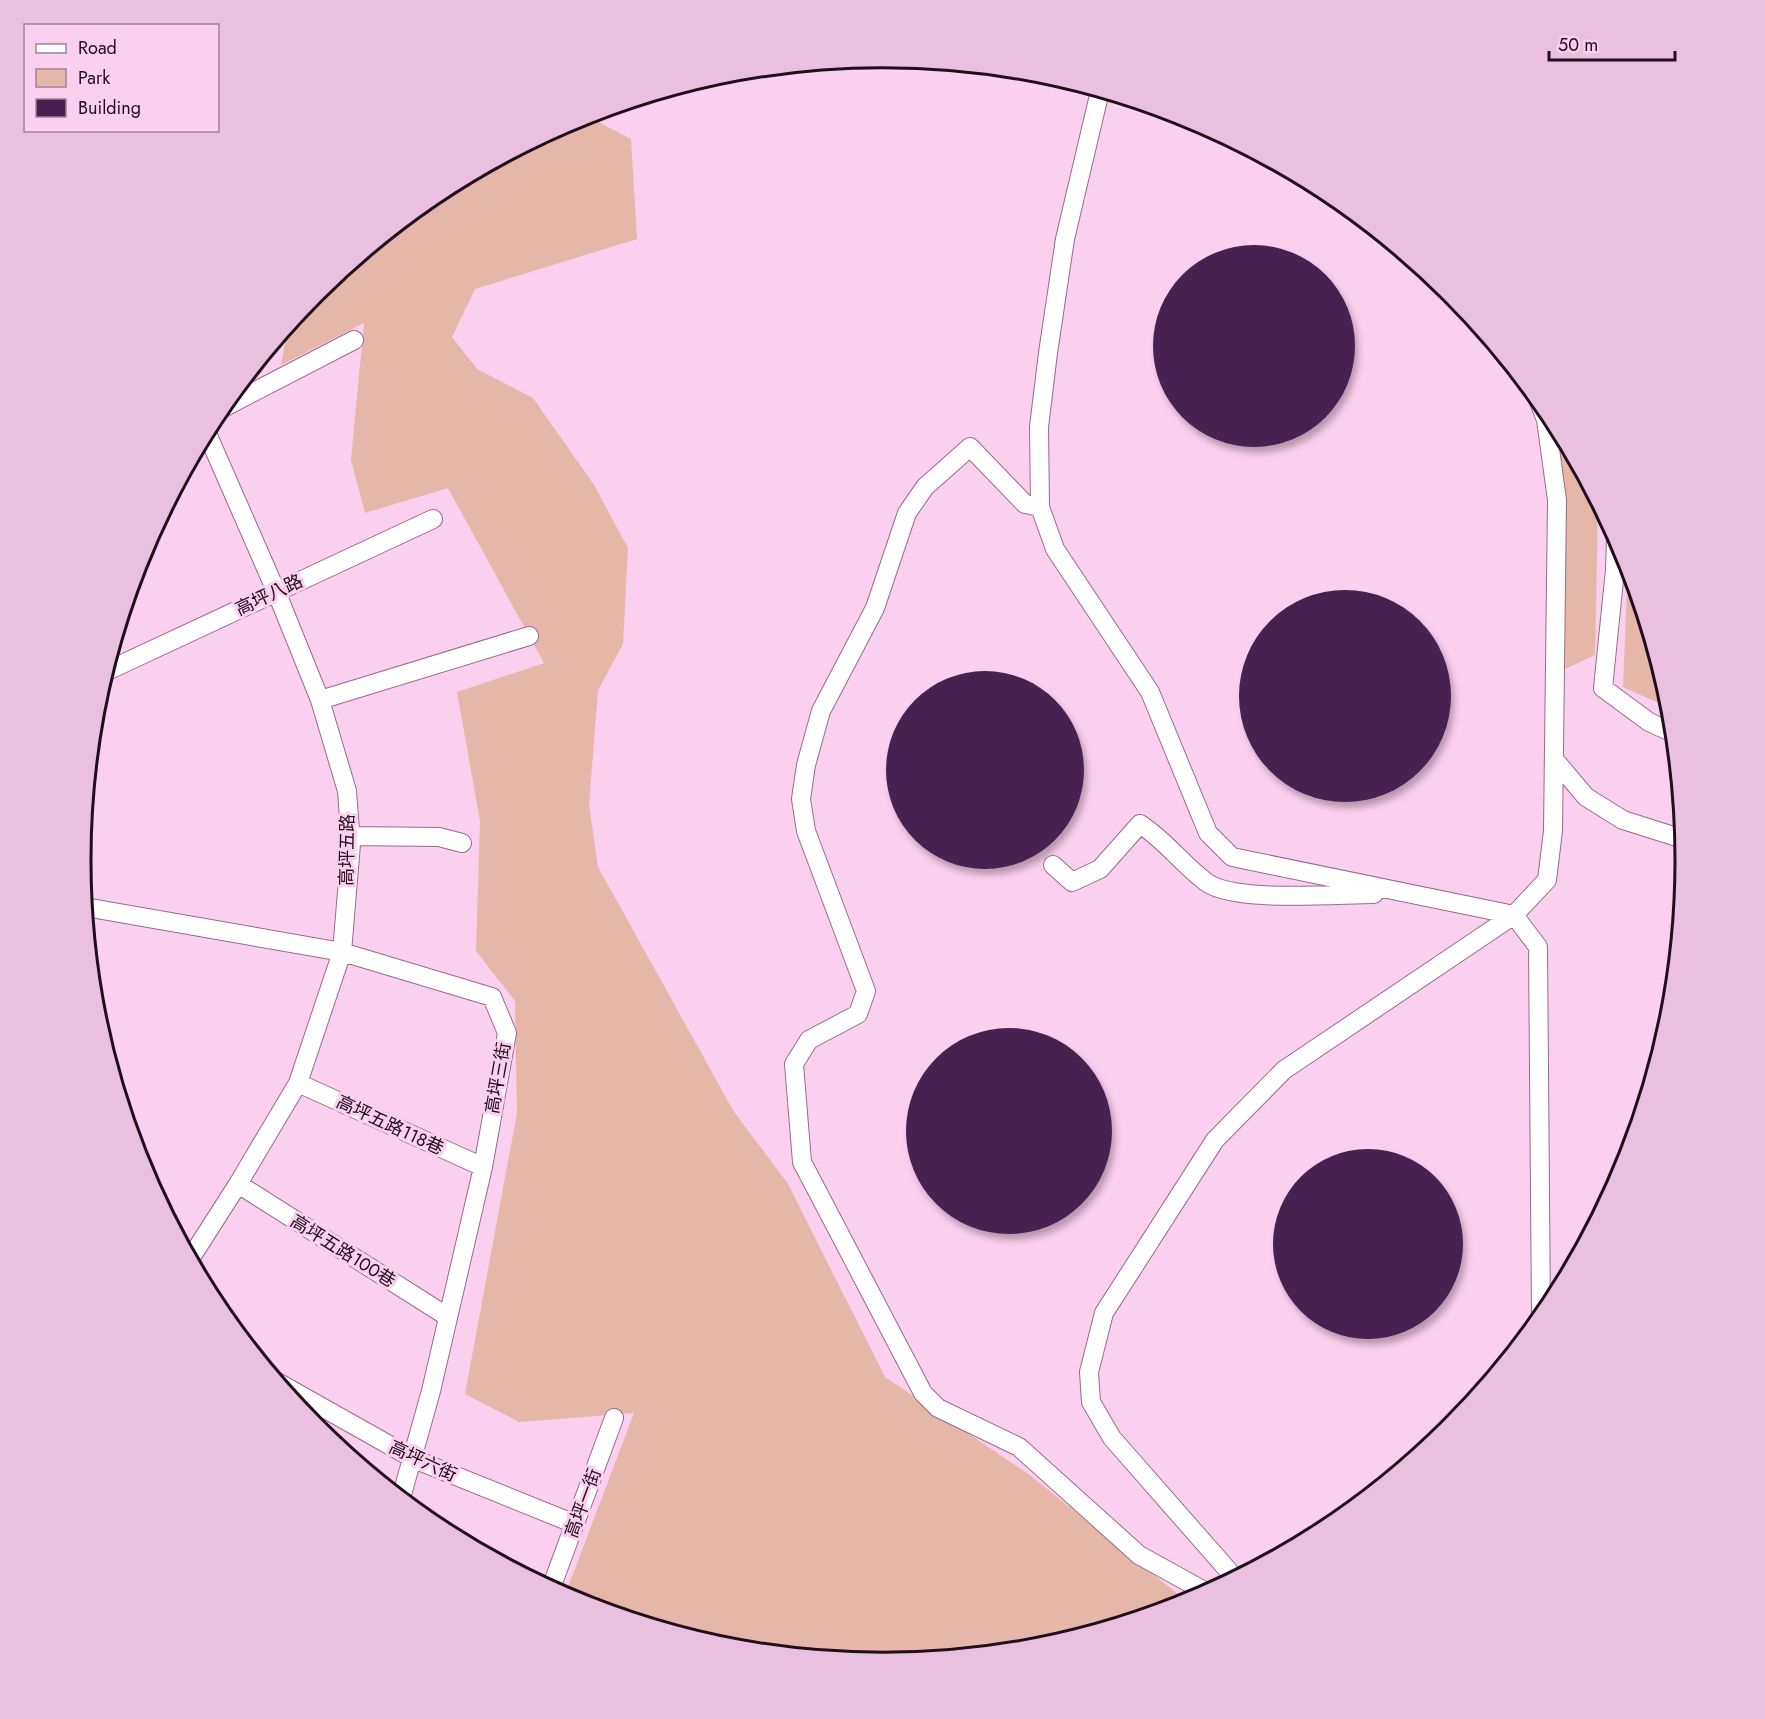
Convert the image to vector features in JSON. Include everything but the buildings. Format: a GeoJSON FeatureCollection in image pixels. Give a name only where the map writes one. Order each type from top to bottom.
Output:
{"type":"FeatureCollection","features":[{"type":"Feature","properties":{"kind":"street"},"geometry":{"type":"LineString","coordinates":[[1098,98],[1065,239],[1039,427],[1040,507],[1055,549],[1150,692],[1208,833],[1232,857],[1514,915],[1538,947],[1541,1300]]}},
{"type":"Feature","properties":{"kind":"street"},"geometry":{"type":"LineString","coordinates":[[237,401],[354,340]]}},
{"type":"Feature","properties":{"kind":"street"},"geometry":{"type":"LineString","coordinates":[[1229,1572],[1112,1438],[1091,1402],[1089,1372],[1104,1313],[1215,1140],[1284,1070],[1514,915],[1547,880],[1553,831],[1557,500],[1547,430]]}},
{"type":"Feature","properties":{"kind":"street","name":"高坪五路"},"geometry":{"type":"LineString","coordinates":[[195,1252],[298,1083],[342,952],[350,836],[348,791],[320,700],[276,591],[210,441]]}},
{"type":"Feature","properties":{"kind":"street"},"geometry":{"type":"LineString","coordinates":[[1040,507],[1025,504],[970,447],[925,487],[907,513],[875,608],[857,648],[821,711],[806,765],[801,800],[806,831],[866,990],[858,1014],[809,1040],[794,1064],[802,1162],[923,1393],[938,1408],[1019,1447],[1139,1555],[1196,1587]]}},
{"type":"Feature","properties":{"kind":"street","name":"高坪八路"},"geometry":{"type":"LineString","coordinates":[[114,668],[433,519]]}},
{"type":"Feature","properties":{"kind":"street"},"geometry":{"type":"LineString","coordinates":[[1615,560],[1603,688],[1649,722],[1663,729]]}},
{"type":"Feature","properties":{"kind":"street"},"geometry":{"type":"LineString","coordinates":[[320,700],[529,636]]}},
{"type":"Feature","properties":{"kind":"street"},"geometry":{"type":"LineString","coordinates":[[1554,759],[1586,797],[1623,820],[1674,836]]}},
{"type":"Feature","properties":{"kind":"street"},"geometry":{"type":"LineString","coordinates":[[1053,865],[1072,882],[1101,869],[1140,824],[1157,835],[1207,884],[1249,895],[1408,893]]}},
{"type":"Feature","properties":{"kind":"street"},"geometry":{"type":"LineString","coordinates":[[350,836],[439,837],[462,843]]}},
{"type":"Feature","properties":{"kind":"street","name":"高坪三街"},"geometry":{"type":"LineString","coordinates":[[92,908],[342,952],[492,997],[507,1033],[483,1167],[414,1459],[404,1490]]}},
{"type":"Feature","properties":{"kind":"street","name":"高坪五路118巷"},"geometry":{"type":"LineString","coordinates":[[298,1083],[483,1167]]}},
{"type":"Feature","properties":{"kind":"street","name":"高坪五路100巷"},"geometry":{"type":"LineString","coordinates":[[238,1184],[448,1317]]}},
{"type":"Feature","properties":{"kind":"street","name":"高坪六街"},"geometry":{"type":"LineString","coordinates":[[298,1393],[414,1459],[575,1524]]}},
{"type":"Feature","properties":{"kind":"street","name":"高坪一街"},"geometry":{"type":"LineString","coordinates":[[554,1580],[614,1418]]}},
{"type":"Feature","properties":{"kind":"green space"},"geometry":{"type":"Polygon","coordinates":[[[597,121],[631,139],[637,239],[475,289],[452,337],[477,369],[533,398],[594,485],[628,548],[623,644],[598,690],[589,805],[598,867],[734,1112],[788,1184],[885,1377],[1031,1476],[1178,1594],[1087,1625],[1037,1636],[986,1645],[882,1652],[779,1645],[728,1636],[678,1625],[568,1586],[634,1413],[519,1422],[465,1394],[517,1113],[515,1001],[476,951],[480,821],[457,692],[544,663],[448,488],[365,513],[351,460],[364,323],[281,365],[286,338],[322,299],[400,231],[442,201],[532,149],[597,121]]]}},
{"type":"Feature","properties":{"kind":"green space"},"geometry":{"type":"Polygon","coordinates":[[[1551,436],[1598,520],[1595,655],[1565,669],[1551,436]]]}},
{"type":"Feature","properties":{"kind":"green space"},"geometry":{"type":"Polygon","coordinates":[[[1627,591],[1648,655],[1659,703],[1623,687],[1627,591]]]}}]}
